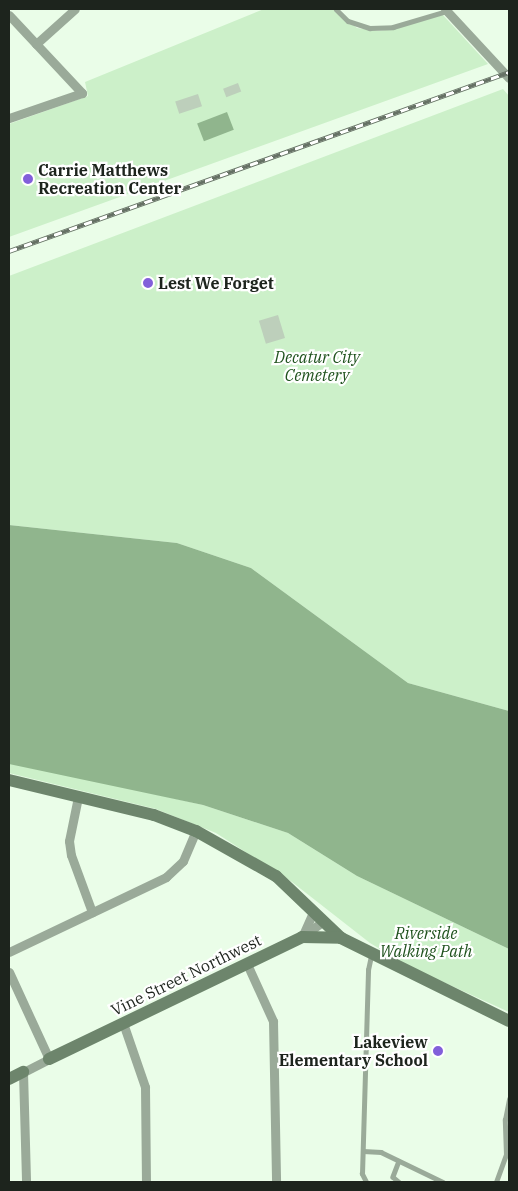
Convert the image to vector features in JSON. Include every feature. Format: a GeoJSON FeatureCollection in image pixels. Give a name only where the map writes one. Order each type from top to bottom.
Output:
{"type":"FeatureCollection","features":[{"type":"Feature","properties":{"kind":"street"},"geometry":{"type":"LineString","coordinates":[[36,44],[75,9]]}},
{"type":"Feature","properties":{"kind":"street"},"geometry":{"type":"LineString","coordinates":[[447,9],[509,78]]}},
{"type":"Feature","properties":{"kind":"street"},"geometry":{"type":"LineString","coordinates":[[9,15],[82,93],[9,118]]}},
{"type":"Feature","properties":{"kind":"street"},"geometry":{"type":"LineString","coordinates":[[9,780],[154,815],[196,831],[276,876],[341,938],[372,955],[509,1021]]}},
{"type":"Feature","properties":{"kind":"street"},"geometry":{"type":"LineString","coordinates":[[78,797],[70,840],[70,855],[92,912]]}},
{"type":"Feature","properties":{"kind":"street"},"geometry":{"type":"LineString","coordinates":[[9,952],[177,869],[196,831]]}},
{"type":"Feature","properties":{"kind":"street"},"geometry":{"type":"LineString","coordinates":[[302,937],[313,912]]}},
{"type":"Feature","properties":{"kind":"street"},"geometry":{"type":"LineString","coordinates":[[302,937],[323,921]]}},
{"type":"Feature","properties":{"kind":"street","name":"Vine Street Northwest"},"geometry":{"type":"LineString","coordinates":[[49,1059],[302,937],[341,938]]}},
{"type":"Feature","properties":{"kind":"street"},"geometry":{"type":"LineString","coordinates":[[247,964],[273,1021],[276,1182]]}},
{"type":"Feature","properties":{"kind":"street"},"geometry":{"type":"LineString","coordinates":[[9,972],[49,1059],[9,1079]]}},
{"type":"Feature","properties":{"kind":"street"},"geometry":{"type":"LineString","coordinates":[[123,1023],[145,1087],[146,1182]]}},
{"type":"Feature","properties":{"kind":"street"},"geometry":{"type":"LineString","coordinates":[[24,1072],[26,1182]]}},
{"type":"Feature","properties":{"kind":"lane"},"geometry":{"type":"LineString","coordinates":[[336,9],[348,20],[370,28],[393,27],[447,9]]}},
{"type":"Feature","properties":{"kind":"lane"},"geometry":{"type":"LineString","coordinates":[[366,1182],[362,1174],[368,970],[372,955]]}},
{"type":"Feature","properties":{"kind":"lane"},"geometry":{"type":"LineString","coordinates":[[496,1182],[506,1155],[505,1120],[509,1099]]}},
{"type":"Feature","properties":{"kind":"lane"},"geometry":{"type":"LineString","coordinates":[[363,1151],[381,1152],[443,1182]]}},
{"type":"Feature","properties":{"kind":"lane"},"geometry":{"type":"LineString","coordinates":[[399,1161],[392,1177],[399,1182]]}},
{"type":"Feature","properties":{"kind":"green space"},"geometry":{"type":"Polygon","coordinates":[[[264,9],[334,9],[357,28],[377,31],[395,29],[442,14],[488,64],[9,237],[9,124],[88,96],[85,82],[264,9]]]}},
{"type":"Feature","properties":{"kind":"green space","name":"Decatur City Cemetery"},"geometry":{"type":"Polygon","coordinates":[[[503,89],[509,96],[509,711],[408,683],[251,568],[177,543],[9,525],[9,276],[503,89]]]}},
{"type":"Feature","properties":{"kind":"green space","name":"Riverside Walking Path"},"geometry":{"type":"Polygon","coordinates":[[[9,761],[203,805],[288,833],[357,876],[509,949],[509,1012],[408,966],[370,943],[292,882],[216,833],[156,809],[9,773],[9,761]]]}},
{"type":"Feature","properties":{"kind":"shaded area"},"geometry":{"type":"Polygon","coordinates":[[[227,112],[234,130],[204,141],[197,123],[227,112]]]}},
{"type":"Feature","properties":{"kind":"shaded area"},"geometry":{"type":"Polygon","coordinates":[[[9,525],[177,543],[251,568],[408,683],[509,711],[509,949],[357,876],[288,833],[203,805],[9,764],[9,525]]]}},
{"type":"Feature","properties":{"kind":"building"},"geometry":{"type":"Polygon","coordinates":[[[238,83],[241,91],[226,97],[223,89],[238,83]]]}},
{"type":"Feature","properties":{"kind":"building"},"geometry":{"type":"Polygon","coordinates":[[[198,94],[202,106],[179,114],[175,101],[198,94]]]}},
{"type":"Feature","properties":{"kind":"building"},"geometry":{"type":"Polygon","coordinates":[[[278,315],[285,338],[266,344],[259,321],[278,315]]]}},
{"type":"Feature","properties":{"kind":"railway"},"geometry":{"type":"LineString","coordinates":[[9,251],[509,72]]}},
{"type":"Feature","properties":{"kind":"place","name":"Carrie Matthews Recreation Center"},"geometry":{"type":"Point","coordinates":[28,179]}},
{"type":"Feature","properties":{"kind":"place","name":"Lest We Forget"},"geometry":{"type":"Point","coordinates":[148,283]}},
{"type":"Feature","properties":{"kind":"place","name":"Lakeview Elementary School"},"geometry":{"type":"Point","coordinates":[438,1051]}}]}
